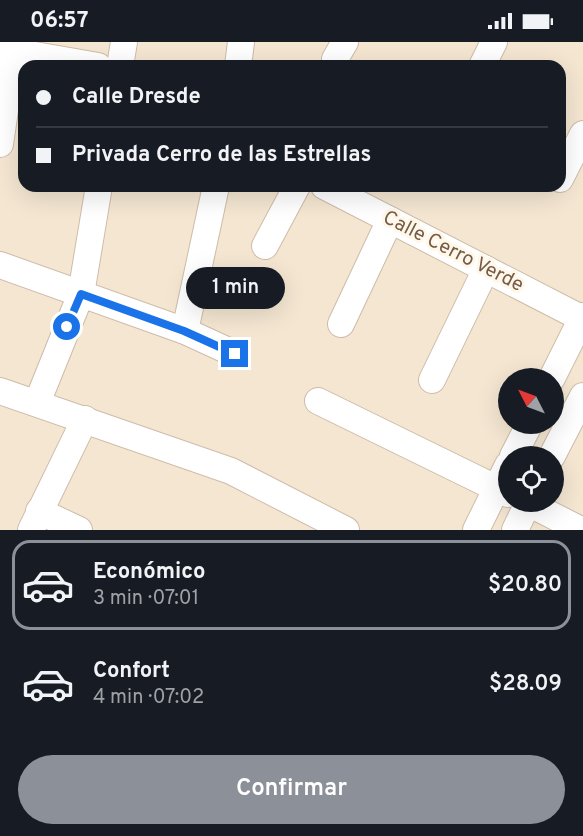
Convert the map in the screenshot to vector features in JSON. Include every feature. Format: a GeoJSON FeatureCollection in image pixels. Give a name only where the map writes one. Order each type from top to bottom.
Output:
{"type":"FeatureCollection","features":[{"type":"Feature","properties":{"kind":"street"},"geometry":{"type":"LineString","coordinates":[[121,60],[124,42]]}},
{"type":"Feature","properties":{"kind":"street"},"geometry":{"type":"LineString","coordinates":[[238,60],[241,42]]}},
{"type":"Feature","properties":{"kind":"street"},"geometry":{"type":"LineString","coordinates":[[485,60],[494,42]]}},
{"type":"Feature","properties":{"kind":"street"},"geometry":{"type":"LineString","coordinates":[[0,144],[10,47],[70,60]]}},
{"type":"Feature","properties":{"kind":"street"},"geometry":{"type":"LineString","coordinates":[[566,167],[583,134]]}},
{"type":"Feature","properties":{"kind":"street"},"geometry":{"type":"LineString","coordinates":[[37,403],[81,294],[98,192]]}},
{"type":"Feature","properties":{"kind":"street"},"geometry":{"type":"LineString","coordinates":[[184,331],[215,192]]}},
{"type":"Feature","properties":{"kind":"street"},"geometry":{"type":"LineString","coordinates":[[265,246],[294,192]]}},
{"type":"Feature","properties":{"kind":"street","name":"Calle Cerro Verde"},"geometry":{"type":"LineString","coordinates":[[336,192],[583,318]]}},
{"type":"Feature","properties":{"kind":"street"},"geometry":{"type":"LineString","coordinates":[[341,324],[390,220]]}},
{"type":"Feature","properties":{"kind":"street"},"geometry":{"type":"LineString","coordinates":[[0,265],[184,331],[235,354]]}},
{"type":"Feature","properties":{"kind":"street"},"geometry":{"type":"LineString","coordinates":[[432,380],[486,269]]}},
{"type":"Feature","properties":{"kind":"street"},"geometry":{"type":"LineString","coordinates":[[557,368],[583,318]]}},
{"type":"Feature","properties":{"kind":"street"},"geometry":{"type":"LineString","coordinates":[[0,391],[231,471],[346,530]]}},
{"type":"Feature","properties":{"kind":"street"},"geometry":{"type":"LineString","coordinates":[[557,446],[583,396]]}},
{"type":"Feature","properties":{"kind":"street"},"geometry":{"type":"LineString","coordinates":[[318,401],[498,488]]}},
{"type":"Feature","properties":{"kind":"street"},"geometry":{"type":"LineString","coordinates":[[79,530],[35,520],[85,419]]}},
{"type":"Feature","properties":{"kind":"street"},"geometry":{"type":"LineString","coordinates":[[476,530],[498,512]]}},
{"type":"Feature","properties":{"kind":"street"},"geometry":{"type":"LineString","coordinates":[[515,530],[516,512]]}},
{"type":"Feature","properties":{"kind":"street"},"geometry":{"type":"LineString","coordinates":[[546,512],[581,530]]}},
{"type":"Feature","properties":{"kind":"shaded area"},"geometry":{"type":"Polygon","coordinates":[[[0,42],[583,42],[583,530],[0,530],[0,42]]]}},
{"type":"Feature","properties":{"kind":"route"},"geometry":{"type":"LineString","coordinates":[[67,327],[81,294],[184,331],[235,354]]}}]}
